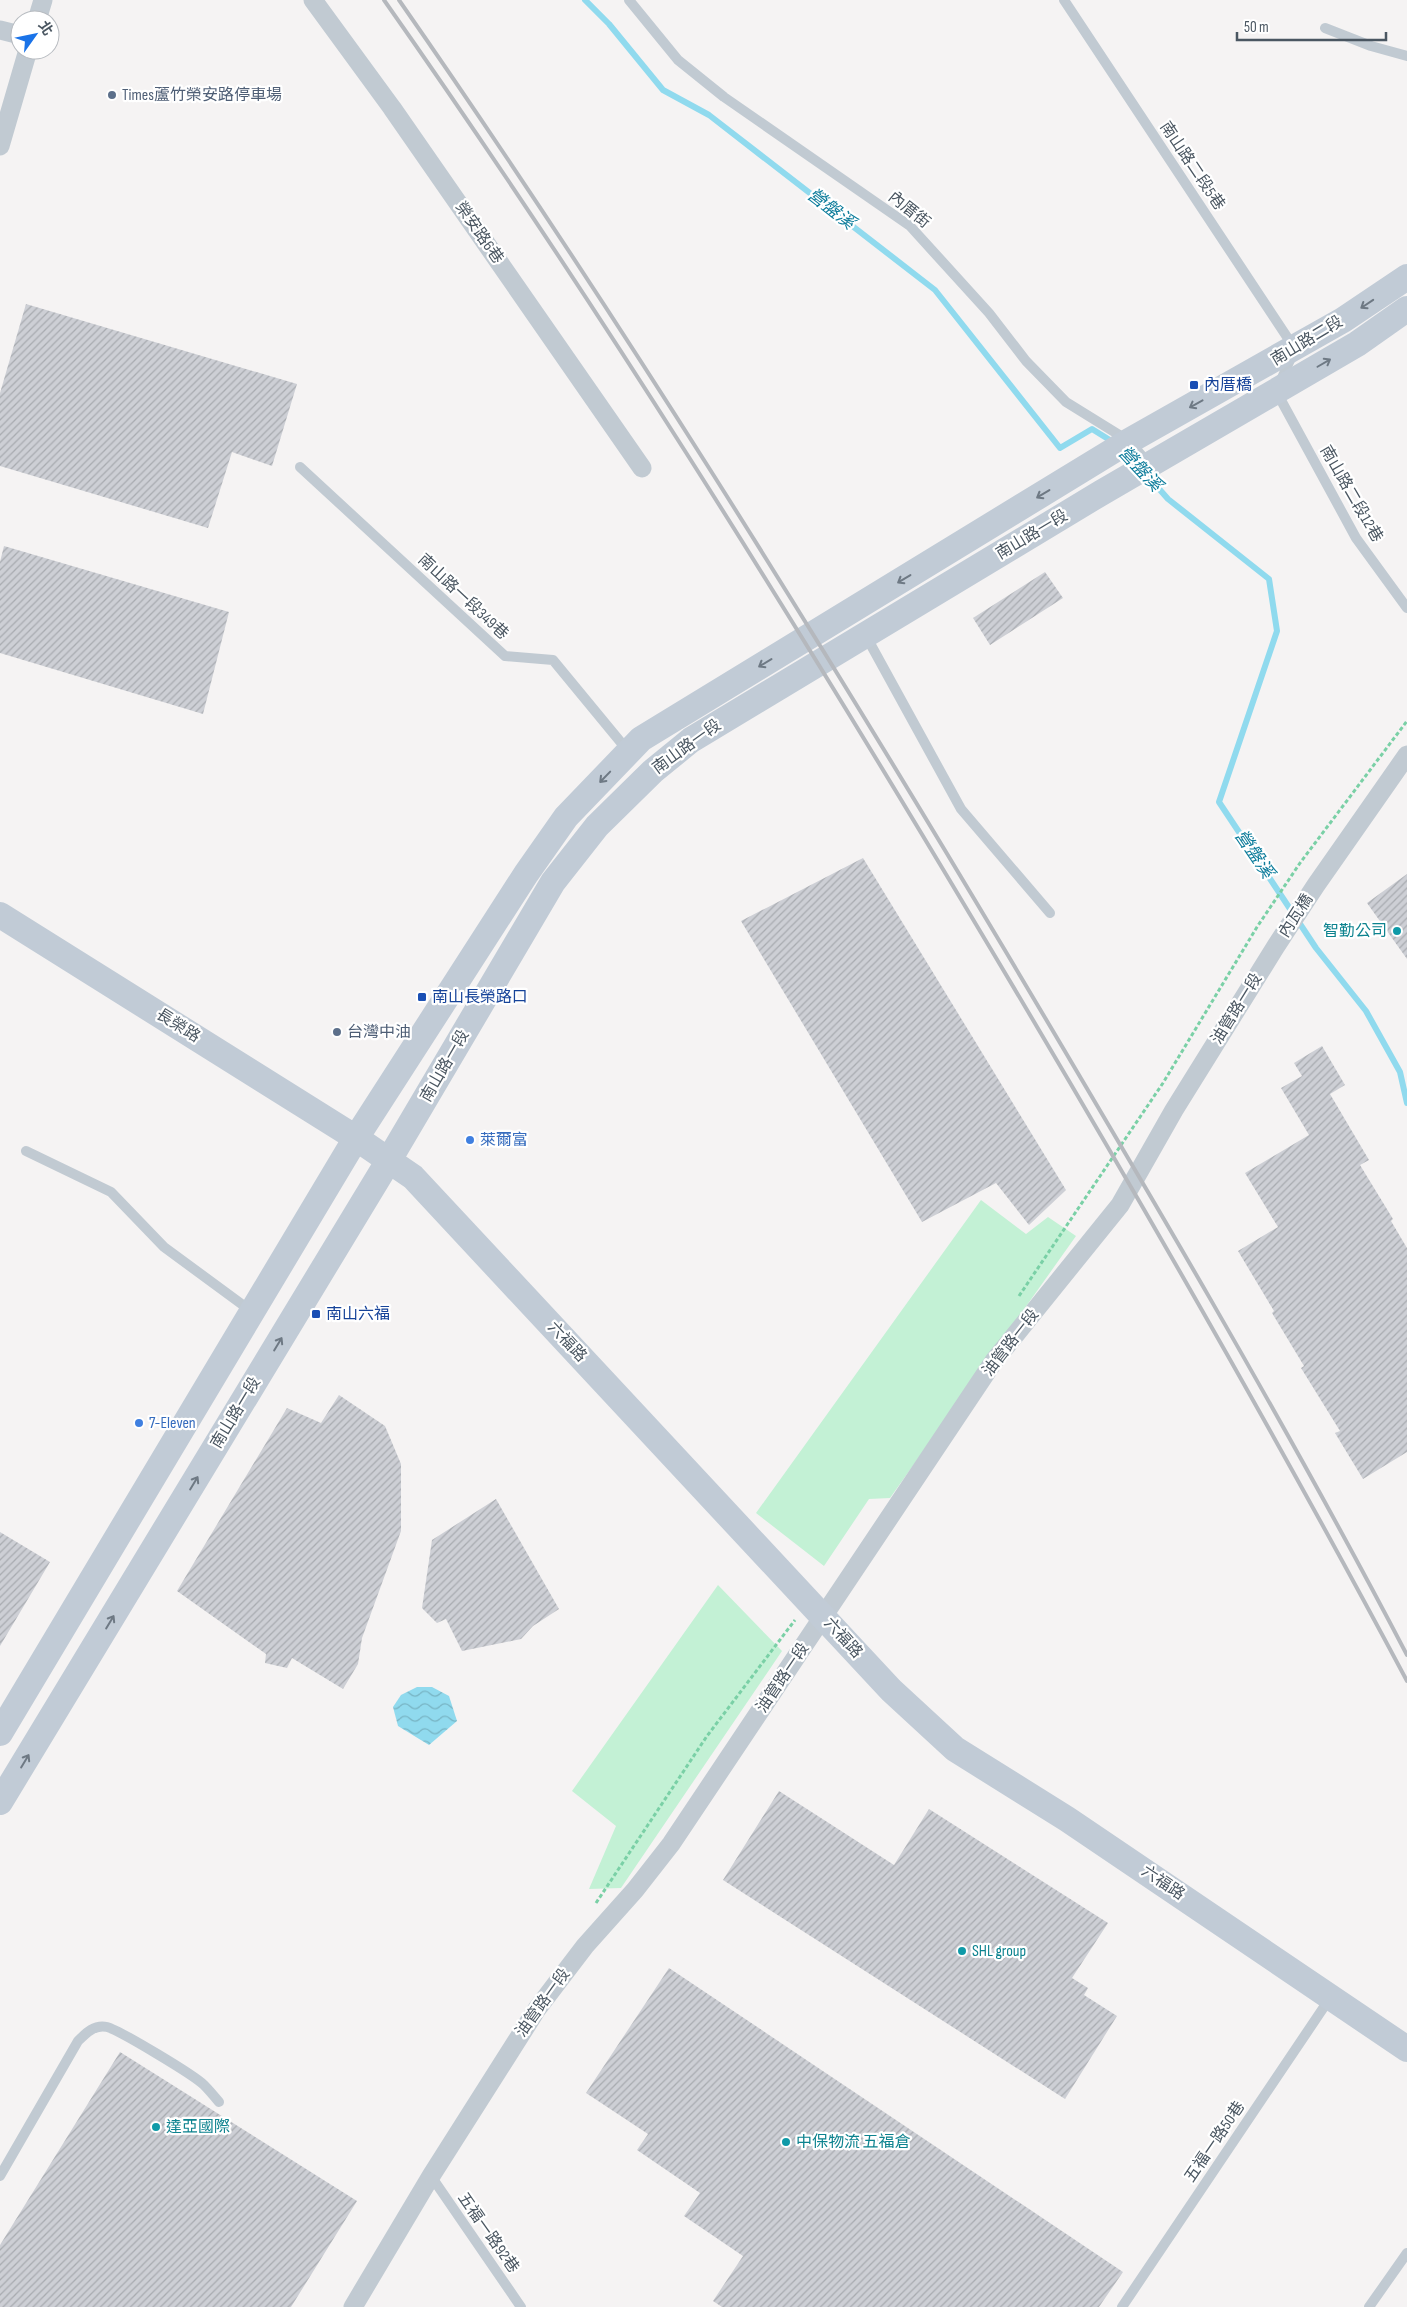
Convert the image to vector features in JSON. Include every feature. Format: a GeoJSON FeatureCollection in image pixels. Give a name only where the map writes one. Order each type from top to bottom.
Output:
{"type":"FeatureCollection","features":[{"type":"Feature","properties":{"kind":"street","name":"榮安路6巷"},"geometry":{"type":"LineString","coordinates":[[313,0],[398,116],[642,468]]}},
{"type":"Feature","properties":{"kind":"street"},"geometry":{"type":"LineString","coordinates":[[0,146],[25,60]]}},
{"type":"Feature","properties":{"kind":"street","name":"南山路二段"},"geometry":{"type":"LineString","coordinates":[[1128,442],[1295,349],[1343,320],[1407,277]]}},
{"type":"Feature","properties":{"kind":"street","name":"南山路二段"},"geometry":{"type":"LineString","coordinates":[[1148,466],[1357,344],[1407,309]]}},
{"type":"Feature","properties":{"kind":"street","name":"南山路一段"},"geometry":{"type":"LineString","coordinates":[[0,1733],[356,1138],[526,874],[566,817],[642,739],[1128,442]]}},
{"type":"Feature","properties":{"kind":"street","name":"南山路一段"},"geometry":{"type":"LineString","coordinates":[[0,1802],[390,1160],[553,882],[597,826],[653,771],[691,740],[1148,466]]}},
{"type":"Feature","properties":{"kind":"street","name":"內瓦橋"},"geometry":{"type":"LineString","coordinates":[[1276,946],[1316,885],[1407,755]]}},
{"type":"Feature","properties":{"kind":"street","name":"長榮路"},"geometry":{"type":"LineString","coordinates":[[0,915],[356,1138]]}},
{"type":"Feature","properties":{"kind":"street","name":"油管路一段"},"geometry":{"type":"LineString","coordinates":[[353,2307],[431,2176],[537,2009],[585,1946],[636,1890],[672,1844],[817,1609],[994,1361],[1120,1205],[1174,1110],[1276,946]]}},
{"type":"Feature","properties":{"kind":"street","name":"六福路"},"geometry":{"type":"LineString","coordinates":[[356,1138],[413,1177],[891,1690],[954,1749],[1067,1818],[1407,2049]]}},
{"type":"Feature","properties":{"kind":"lane","name":"內厝街"},"geometry":{"type":"LineString","coordinates":[[629,0],[678,60],[708,84],[910,226],[989,313],[1026,361],[1066,402],[1128,442],[1148,466]]}},
{"type":"Feature","properties":{"kind":"lane","name":"南山路二段5巷"},"geometry":{"type":"LineString","coordinates":[[1064,0],[1295,349]]}},
{"type":"Feature","properties":{"kind":"lane"},"geometry":{"type":"LineString","coordinates":[[1325,28],[1371,46],[1407,56]]}},
{"type":"Feature","properties":{"kind":"lane"},"geometry":{"type":"LineString","coordinates":[[1276,391],[1295,349]]}},
{"type":"Feature","properties":{"kind":"lane","name":"南山路二段12巷"},"geometry":{"type":"LineString","coordinates":[[1276,391],[1356,538],[1407,608]]}},
{"type":"Feature","properties":{"kind":"lane","name":"南山路一段349巷"},"geometry":{"type":"LineString","coordinates":[[300,467],[505,656],[553,660],[629,752]]}},
{"type":"Feature","properties":{"kind":"lane"},"geometry":{"type":"LineString","coordinates":[[865,634],[961,809],[1050,912]]}},
{"type":"Feature","properties":{"kind":"lane"},"geometry":{"type":"LineString","coordinates":[[26,1152],[111,1192],[164,1248],[252,1311]]}},
{"type":"Feature","properties":{"kind":"lane","name":"五福一路50巷"},"geometry":{"type":"LineString","coordinates":[[1124,2306],[1331,1998]]}},
{"type":"Feature","properties":{"kind":"lane"},"geometry":{"type":"LineString","coordinates":[[0,2176],[78,2042],[86,2032],[96,2027],[108,2027],[128,2037],[203,2084],[219,2102]]}},
{"type":"Feature","properties":{"kind":"lane","name":"五福一路92巷"},"geometry":{"type":"LineString","coordinates":[[431,2176],[521,2307]]}},
{"type":"Feature","properties":{"kind":"lane"},"geometry":{"type":"LineString","coordinates":[[1369,2307],[1407,2253]]}},
{"type":"Feature","properties":{"kind":"path"},"geometry":{"type":"LineString","coordinates":[[1014,1304],[1162,1083],[1257,927],[1300,863],[1407,721]]}},
{"type":"Feature","properties":{"kind":"path"},"geometry":{"type":"LineString","coordinates":[[592,1908],[707,1736],[817,1609]]}},
{"type":"Feature","properties":{"kind":"green space"},"geometry":{"type":"Polygon","coordinates":[[[981,1200],[1026,1234],[1048,1217],[1076,1236],[890,1498],[869,1499],[824,1566],[756,1513],[981,1200]]]}},
{"type":"Feature","properties":{"kind":"green space"},"geometry":{"type":"Polygon","coordinates":[[[718,1585],[782,1651],[621,1888],[589,1889],[616,1826],[572,1791],[718,1585]]]}},
{"type":"Feature","properties":{"kind":"water"},"geometry":{"type":"Polygon","coordinates":[[[417,1687],[432,1687],[449,1696],[457,1721],[429,1745],[398,1726],[393,1707],[401,1695],[417,1687]]]}},
{"type":"Feature","properties":{"kind":"building"},"geometry":{"type":"Polygon","coordinates":[[[26,304],[297,384],[272,466],[232,452],[208,528],[0,466],[0,393],[26,304]]]}},
{"type":"Feature","properties":{"kind":"building"},"geometry":{"type":"Polygon","coordinates":[[[4,546],[229,612],[203,714],[0,653],[0,562],[4,546]]]}},
{"type":"Feature","properties":{"kind":"building"},"geometry":{"type":"Polygon","coordinates":[[[1045,572],[1063,598],[990,645],[973,618],[1045,572]]]}},
{"type":"Feature","properties":{"kind":"building"},"geometry":{"type":"Polygon","coordinates":[[[863,858],[1066,1190],[1029,1225],[996,1183],[922,1222],[741,921],[863,858]]]}},
{"type":"Feature","properties":{"kind":"building","name":"智勤公司"},"geometry":{"type":"Polygon","coordinates":[[[1407,874],[1407,959],[1367,903],[1407,874]]]}},
{"type":"Feature","properties":{"kind":"building"},"geometry":{"type":"Polygon","coordinates":[[[1322,1046],[1345,1085],[1330,1094],[1369,1160],[1360,1165],[1393,1219],[1391,1221],[1407,1248],[1407,1452],[1363,1479],[1335,1433],[1340,1431],[1301,1368],[1304,1366],[1238,1251],[1278,1227],[1245,1173],[1309,1135],[1281,1088],[1302,1076],[1294,1063],[1322,1046]]]}},
{"type":"Feature","properties":{"kind":"building"},"geometry":{"type":"Polygon","coordinates":[[[339,1395],[385,1426],[401,1464],[401,1531],[362,1638],[358,1664],[343,1689],[292,1658],[287,1668],[265,1663],[266,1654],[177,1591],[287,1408],[321,1423],[339,1395]]]}},
{"type":"Feature","properties":{"kind":"building"},"geometry":{"type":"Polygon","coordinates":[[[496,1499],[559,1609],[533,1626],[521,1639],[462,1651],[446,1619],[437,1623],[422,1608],[432,1540],[496,1499]]]}},
{"type":"Feature","properties":{"kind":"building"},"geometry":{"type":"Polygon","coordinates":[[[0,1532],[50,1562],[0,1646],[0,1532]]]}},
{"type":"Feature","properties":{"kind":"building","name":"SHL group"},"geometry":{"type":"Polygon","coordinates":[[[779,1791],[894,1865],[929,1809],[1108,1923],[1072,1978],[1088,1988],[1084,1995],[1117,2016],[1065,2099],[723,1880],[779,1791]]]}},
{"type":"Feature","properties":{"kind":"building","name":"中保物流 五福倉"},"geometry":{"type":"Polygon","coordinates":[[[669,1968],[1123,2272],[1099,2307],[722,2307],[713,2301],[743,2256],[684,2216],[700,2193],[637,2150],[648,2134],[586,2093],[669,1968]]]}},
{"type":"Feature","properties":{"kind":"building","name":"達亞國際"},"geometry":{"type":"Polygon","coordinates":[[[120,2052],[357,2201],[291,2307],[0,2307],[0,2245],[120,2052]]]}},
{"type":"Feature","properties":{"kind":"waterway","name":"營盤溪"},"geometry":{"type":"LineString","coordinates":[[585,0],[609,24],[663,90],[709,115],[935,290],[1060,448],[1092,429],[1113,442]]}},
{"type":"Feature","properties":{"kind":"waterway","name":"營盤溪"},"geometry":{"type":"LineString","coordinates":[[1145,473],[1168,499],[1269,579],[1277,631],[1219,802],[1316,948],[1366,1011],[1400,1072],[1407,1103]]}},
{"type":"Feature","properties":{"kind":"railway"},"geometry":{"type":"LineString","coordinates":[[384,0],[462,112],[613,338],[830,683],[971,916],[1194,1296],[1302,1488],[1407,1681]]}},
{"type":"Feature","properties":{"kind":"railway"},"geometry":{"type":"LineString","coordinates":[[399,0],[479,116],[635,352],[860,710],[1006,952],[1262,1389],[1407,1655]]}},
{"type":"Feature","properties":{"kind":"place","name":"Times蘆竹榮安路停車場"},"geometry":{"type":"Point","coordinates":[112,95]}},
{"type":"Feature","properties":{"kind":"place","name":"內厝橋"},"geometry":{"type":"Point","coordinates":[1194,385]}},
{"type":"Feature","properties":{"kind":"place","name":"智勤公司"},"geometry":{"type":"Point","coordinates":[1397,931]}},
{"type":"Feature","properties":{"kind":"place","name":"南山長榮路口"},"geometry":{"type":"Point","coordinates":[422,997]}},
{"type":"Feature","properties":{"kind":"place","name":"台灣中油"},"geometry":{"type":"Point","coordinates":[337,1032]}},
{"type":"Feature","properties":{"kind":"place","name":"萊爾富"},"geometry":{"type":"Point","coordinates":[470,1140]}},
{"type":"Feature","properties":{"kind":"place","name":"南山六福"},"geometry":{"type":"Point","coordinates":[316,1314]}},
{"type":"Feature","properties":{"kind":"place","name":"7-Eleven"},"geometry":{"type":"Point","coordinates":[139,1423]}},
{"type":"Feature","properties":{"kind":"place","name":"SHL group"},"geometry":{"type":"Point","coordinates":[962,1951]}},
{"type":"Feature","properties":{"kind":"place","name":"達亞國際"},"geometry":{"type":"Point","coordinates":[156,2127]}},
{"type":"Feature","properties":{"kind":"place","name":"中保物流 五福倉"},"geometry":{"type":"Point","coordinates":[786,2142]}}]}
